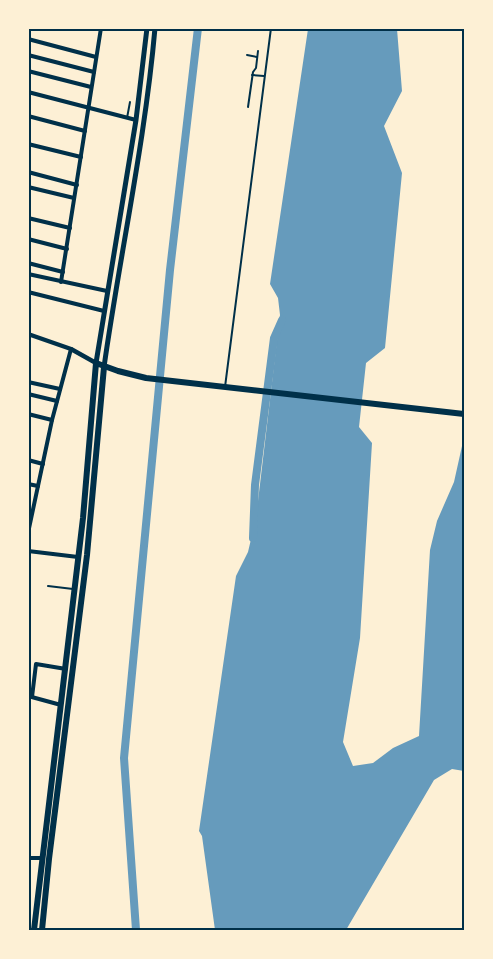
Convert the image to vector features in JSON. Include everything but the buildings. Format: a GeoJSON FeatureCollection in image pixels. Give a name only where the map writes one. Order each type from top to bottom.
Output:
{"type":"FeatureCollection","features":[{"type":"Feature","properties":{"kind":"main road"},"geometry":{"type":"LineString","coordinates":[[42,930],[62,726],[61,705],[79,557],[96,363],[134,135],[147,28]]}},
{"type":"Feature","properties":{"kind":"main road"},"geometry":{"type":"LineString","coordinates":[[34,930],[42,858],[87,555],[104,367],[143,137],[155,28]]}},
{"type":"Feature","properties":{"kind":"main road"},"geometry":{"type":"LineString","coordinates":[[134,135],[143,137]]}},
{"type":"Feature","properties":{"kind":"main road"},"geometry":{"type":"LineString","coordinates":[[114,250],[122,252]]}},
{"type":"Feature","properties":{"kind":"main road"},"geometry":{"type":"LineString","coordinates":[[96,363],[132,375],[465,414]]}},
{"type":"Feature","properties":{"kind":"street"},"geometry":{"type":"LineString","coordinates":[[62,282],[101,28]]}},
{"type":"Feature","properties":{"kind":"street"},"geometry":{"type":"LineString","coordinates":[[28,39],[96,57]]}},
{"type":"Feature","properties":{"kind":"street"},"geometry":{"type":"LineString","coordinates":[[28,55],[94,72]]}},
{"type":"Feature","properties":{"kind":"street"},"geometry":{"type":"LineString","coordinates":[[28,71],[91,87]]}},
{"type":"Feature","properties":{"kind":"street"},"geometry":{"type":"LineString","coordinates":[[28,92],[136,120]]}},
{"type":"Feature","properties":{"kind":"street"},"geometry":{"type":"LineString","coordinates":[[28,116],[85,132]]}},
{"type":"Feature","properties":{"kind":"street"},"geometry":{"type":"LineString","coordinates":[[28,144],[81,157]]}},
{"type":"Feature","properties":{"kind":"street"},"geometry":{"type":"LineString","coordinates":[[28,172],[76,185]]}},
{"type":"Feature","properties":{"kind":"street"},"geometry":{"type":"LineString","coordinates":[[28,187],[75,198]]}},
{"type":"Feature","properties":{"kind":"street"},"geometry":{"type":"LineString","coordinates":[[28,218],[70,228]]}},
{"type":"Feature","properties":{"kind":"street"},"geometry":{"type":"LineString","coordinates":[[28,239],[67,249]]}},
{"type":"Feature","properties":{"kind":"street"},"geometry":{"type":"LineString","coordinates":[[28,263],[63,272]]}},
{"type":"Feature","properties":{"kind":"street"},"geometry":{"type":"LineString","coordinates":[[28,274],[107,291]]}},
{"type":"Feature","properties":{"kind":"street"},"geometry":{"type":"LineString","coordinates":[[28,292],[104,311]]}},
{"type":"Feature","properties":{"kind":"street"},"geometry":{"type":"LineString","coordinates":[[28,334],[71,349],[96,363]]}},
{"type":"Feature","properties":{"kind":"street"},"geometry":{"type":"LineString","coordinates":[[29,531],[30,514],[71,349]]}},
{"type":"Feature","properties":{"kind":"street"},"geometry":{"type":"LineString","coordinates":[[28,382],[60,389]]}},
{"type":"Feature","properties":{"kind":"street"},"geometry":{"type":"LineString","coordinates":[[28,394],[57,401]]}},
{"type":"Feature","properties":{"kind":"street"},"geometry":{"type":"LineString","coordinates":[[28,414],[52,420]]}},
{"type":"Feature","properties":{"kind":"street"},"geometry":{"type":"LineString","coordinates":[[28,460],[43,464]]}},
{"type":"Feature","properties":{"kind":"street"},"geometry":{"type":"LineString","coordinates":[[28,484],[38,486]]}},
{"type":"Feature","properties":{"kind":"street"},"geometry":{"type":"LineString","coordinates":[[28,551],[79,557]]}},
{"type":"Feature","properties":{"kind":"street"},"geometry":{"type":"LineString","coordinates":[[61,705],[30,696],[36,664],[66,669]]}},
{"type":"Feature","properties":{"kind":"street"},"geometry":{"type":"LineString","coordinates":[[28,858],[42,858]]}},
{"type":"Feature","properties":{"kind":"lane"},"geometry":{"type":"LineString","coordinates":[[225,387],[271,28]]}},
{"type":"Feature","properties":{"kind":"lane"},"geometry":{"type":"LineString","coordinates":[[248,107],[252,75],[256,69],[258,54]]}},
{"type":"Feature","properties":{"kind":"lane"},"geometry":{"type":"LineString","coordinates":[[247,56],[267,55]]}},
{"type":"Feature","properties":{"kind":"lane"},"geometry":{"type":"LineString","coordinates":[[252,75],[264,76]]}},
{"type":"Feature","properties":{"kind":"lane"},"geometry":{"type":"LineString","coordinates":[[127,118],[130,102]]}},
{"type":"Feature","properties":{"kind":"lane"},"geometry":{"type":"LineString","coordinates":[[48,586],[75,590]]}},
{"type":"Feature","properties":{"kind":"water"},"geometry":{"type":"Polygon","coordinates":[[[308,29],[397,29],[402,91],[384,126],[402,173],[385,348],[366,363],[359,427],[372,443],[360,638],[343,742],[353,766],[373,763],[393,748],[419,736],[430,550],[437,521],[454,482],[464,437],[464,771],[452,769],[434,780],[346,930],[215,930],[202,836],[199,831],[236,576],[248,552],[256,518],[280,315],[278,298],[270,284],[308,29]]]}},
{"type":"Feature","properties":{"kind":"waterway"},"geometry":{"type":"LineString","coordinates":[[136,930],[124,758],[170,270],[198,28]]}},
{"type":"Feature","properties":{"kind":"waterway"},"geometry":{"type":"LineString","coordinates":[[253,538],[255,485],[274,338],[282,320]]}}]}
